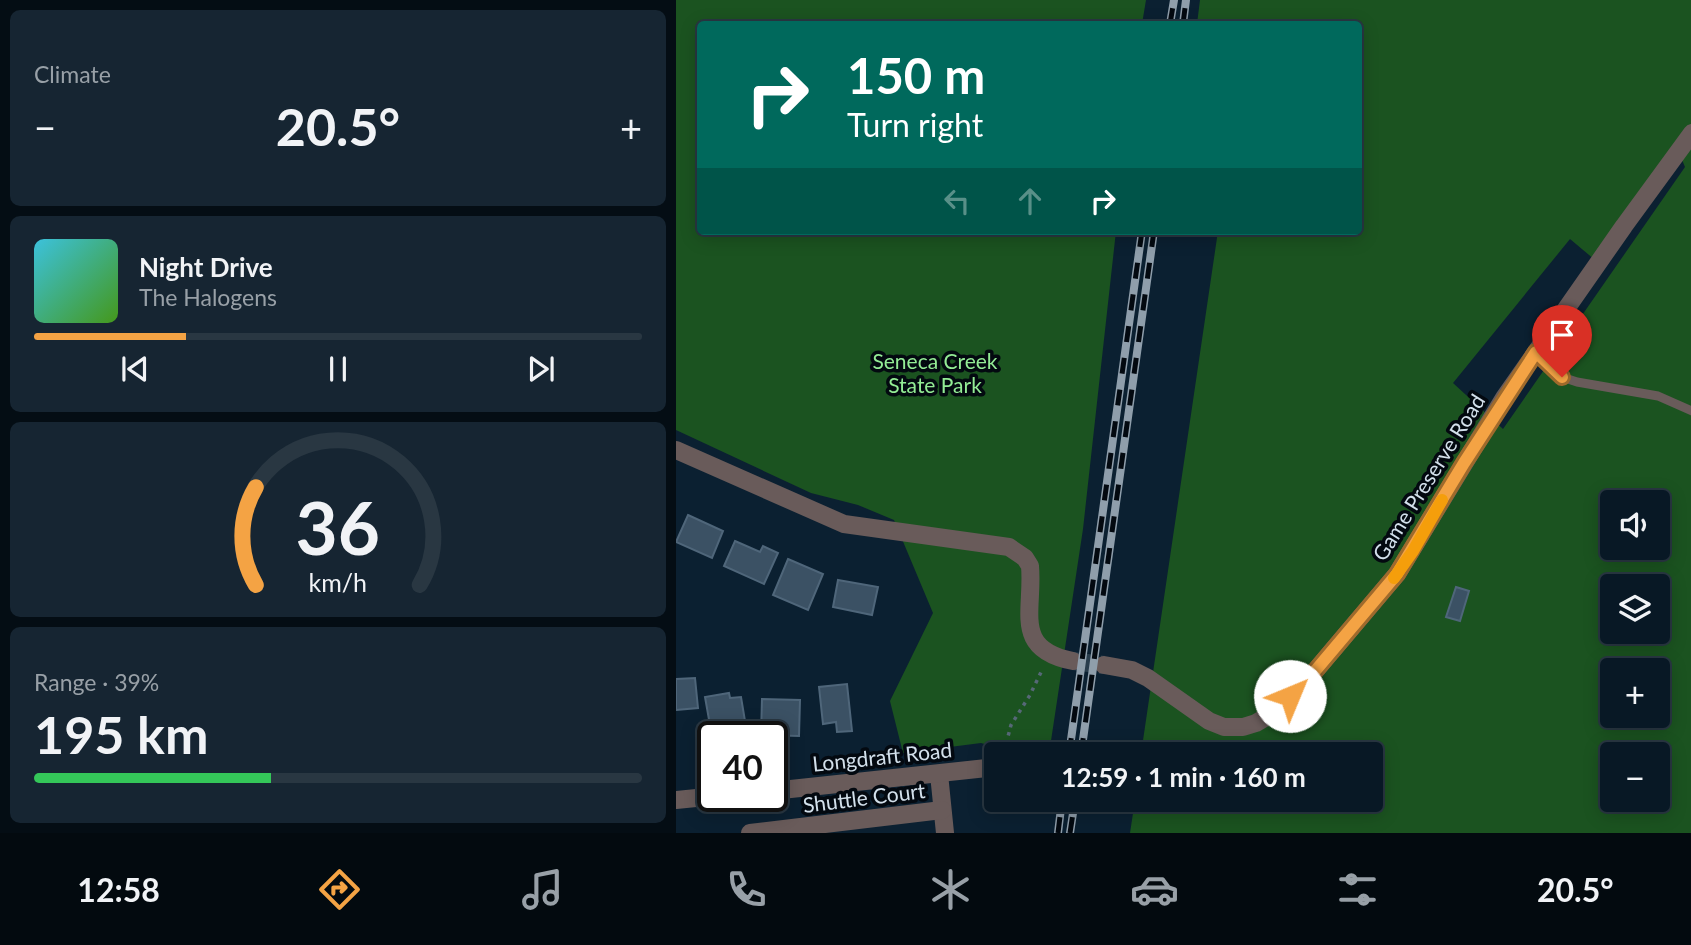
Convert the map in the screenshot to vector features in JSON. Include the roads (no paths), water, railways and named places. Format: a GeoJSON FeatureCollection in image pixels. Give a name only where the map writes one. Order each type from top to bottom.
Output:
{"type":"FeatureCollection","features":[{"type":"Feature","properties":{"kind":"street","name":"Game Preserve Road"},"geometry":{"type":"LineString","coordinates":[[1104,665],[1132,670],[1148,678],[1209,721],[1224,727],[1256,723],[1271,714],[1310,677],[1397,574],[1470,452],[1536,352],[1692,133]]}},
{"type":"Feature","properties":{"kind":"street"},"geometry":{"type":"LineString","coordinates":[[676,450],[844,524],[1009,547],[1017,551],[1030,566],[1030,633],[1040,648],[1073,661]]}},
{"type":"Feature","properties":{"kind":"street","name":"Longdraft Road"},"geometry":{"type":"LineString","coordinates":[[788,789],[984,768]]}},
{"type":"Feature","properties":{"kind":"street"},"geometry":{"type":"LineString","coordinates":[[939,774],[945,833]]}},
{"type":"Feature","properties":{"kind":"street"},"geometry":{"type":"LineString","coordinates":[[676,800],[697,798]]}},
{"type":"Feature","properties":{"kind":"street","name":"Shuttle Court"},"geometry":{"type":"LineString","coordinates":[[750,833],[942,810]]}},
{"type":"Feature","properties":{"kind":"lane"},"geometry":{"type":"LineString","coordinates":[[1536,352],[1562,377],[1658,396],[1692,411]]}},
{"type":"Feature","properties":{"kind":"tunnel"},"geometry":{"type":"LineString","coordinates":[[1073,661],[1104,665]]}},
{"type":"Feature","properties":{"kind":"railway"},"geometry":{"type":"LineString","coordinates":[[1170,21],[1174,0]]}},
{"type":"Feature","properties":{"kind":"railway"},"geometry":{"type":"LineString","coordinates":[[1183,21],[1186,0]]}},
{"type":"Feature","properties":{"kind":"railway"},"geometry":{"type":"LineString","coordinates":[[1071,742],[1141,235]]}},
{"type":"Feature","properties":{"kind":"railway"},"geometry":{"type":"LineString","coordinates":[[1083,742],[1153,235]]}},
{"type":"Feature","properties":{"kind":"railway"},"geometry":{"type":"LineString","coordinates":[[1058,833],[1061,812]]}},
{"type":"Feature","properties":{"kind":"railway"},"geometry":{"type":"LineString","coordinates":[[1070,833],[1073,812]]}},
{"type":"Feature","properties":{"kind":"park label","name":"Seneca Creek State Park"},"geometry":{"type":"Point","coordinates":[935,372]}}]}
